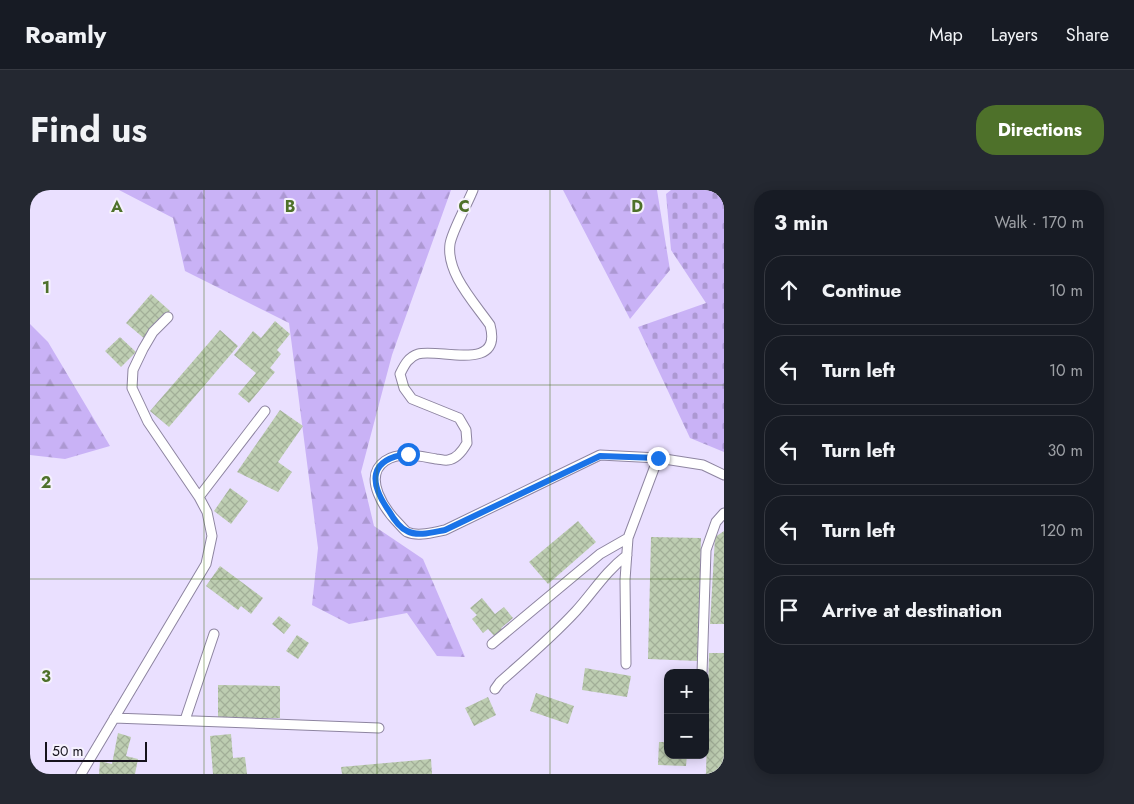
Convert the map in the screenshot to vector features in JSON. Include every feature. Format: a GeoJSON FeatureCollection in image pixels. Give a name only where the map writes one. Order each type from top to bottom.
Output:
{"type":"FeatureCollection","features":[{"type":"Feature","properties":{"kind":"lane"},"geometry":{"type":"LineString","coordinates":[[473,190],[450,242],[450,258],[454,272],[490,325],[493,335],[490,345],[483,352],[474,356],[418,354],[407,361],[400,374],[404,388],[412,399],[459,418],[466,430],[467,443],[460,454],[448,460],[408,454],[394,456],[382,463],[376,474],[376,488],[381,501],[393,518],[407,532],[424,534],[445,530],[600,456],[658,458],[702,465],[724,475]]}},
{"type":"Feature","properties":{"kind":"lane"},"geometry":{"type":"LineString","coordinates":[[81,774],[206,564],[212,536],[208,512],[148,422],[132,388],[133,370],[143,349],[153,332],[168,317]]}},
{"type":"Feature","properties":{"kind":"lane"},"geometry":{"type":"LineString","coordinates":[[199,496],[265,411]]}},
{"type":"Feature","properties":{"kind":"lane"},"geometry":{"type":"LineString","coordinates":[[626,664],[625,580],[628,538],[658,458]]}},
{"type":"Feature","properties":{"kind":"lane"},"geometry":{"type":"LineString","coordinates":[[702,669],[706,550],[716,522],[724,513]]}},
{"type":"Feature","properties":{"kind":"lane"},"geometry":{"type":"LineString","coordinates":[[492,644],[600,554],[628,538]]}},
{"type":"Feature","properties":{"kind":"lane"},"geometry":{"type":"LineString","coordinates":[[495,689],[500,682],[548,640],[578,610],[613,565],[627,554]]}},
{"type":"Feature","properties":{"kind":"lane"},"geometry":{"type":"LineString","coordinates":[[185,720],[214,634]]}},
{"type":"Feature","properties":{"kind":"lane"},"geometry":{"type":"LineString","coordinates":[[114,718],[379,728]]}},
{"type":"Feature","properties":{"kind":"green space"},"geometry":{"type":"Polygon","coordinates":[[[119,190],[451,190],[392,355],[361,472],[374,526],[423,559],[465,657],[437,656],[407,613],[349,624],[312,605],[318,548],[289,323],[185,271],[173,218],[119,190]]]}},
{"type":"Feature","properties":{"kind":"green space"},"geometry":{"type":"Polygon","coordinates":[[[563,190],[657,190],[670,270],[630,319],[563,190]]]}},
{"type":"Feature","properties":{"kind":"green space"},"geometry":{"type":"Polygon","coordinates":[[[671,190],[724,190],[724,452],[690,438],[638,327],[706,303],[671,250],[666,194],[671,190]]]}},
{"type":"Feature","properties":{"kind":"green space"},"geometry":{"type":"Polygon","coordinates":[[[30,324],[48,342],[110,446],[65,459],[30,455],[30,324]]]}},
{"type":"Feature","properties":{"kind":"building"},"geometry":{"type":"Polygon","coordinates":[[[151,294],[170,311],[146,340],[126,323],[151,294]]]}},
{"type":"Feature","properties":{"kind":"building"},"geometry":{"type":"Polygon","coordinates":[[[275,321],[290,334],[277,350],[281,354],[270,368],[275,372],[249,403],[238,394],[256,373],[234,355],[253,331],[261,338],[275,321]]]}},
{"type":"Feature","properties":{"kind":"building"},"geometry":{"type":"Polygon","coordinates":[[[220,330],[238,346],[169,427],[150,411],[220,330]]]}},
{"type":"Feature","properties":{"kind":"building"},"geometry":{"type":"Polygon","coordinates":[[[120,337],[136,352],[121,367],[105,351],[120,337]]]}},
{"type":"Feature","properties":{"kind":"building"},"geometry":{"type":"Polygon","coordinates":[[[280,410],[303,426],[278,462],[292,472],[278,492],[237,472],[280,410]]]}},
{"type":"Feature","properties":{"kind":"building"},"geometry":{"type":"Polygon","coordinates":[[[230,488],[248,501],[231,524],[214,511],[230,488]]]}},
{"type":"Feature","properties":{"kind":"building"},"geometry":{"type":"Polygon","coordinates":[[[578,521],[596,542],[548,584],[529,562],[578,521]]]}},
{"type":"Feature","properties":{"kind":"building"},"geometry":{"type":"Polygon","coordinates":[[[724,531],[724,624],[710,624],[715,537],[724,531]]]}},
{"type":"Feature","properties":{"kind":"building"},"geometry":{"type":"Polygon","coordinates":[[[651,537],[701,538],[698,661],[648,659],[651,537]]]}},
{"type":"Feature","properties":{"kind":"building"},"geometry":{"type":"Polygon","coordinates":[[[220,566],[263,598],[251,614],[241,606],[238,610],[206,586],[220,566]]]}},
{"type":"Feature","properties":{"kind":"building"},"geometry":{"type":"Polygon","coordinates":[[[482,598],[495,614],[504,607],[513,618],[501,628],[504,632],[496,638],[488,629],[483,633],[472,619],[477,615],[470,608],[482,598]]]}},
{"type":"Feature","properties":{"kind":"building"},"geometry":{"type":"Polygon","coordinates":[[[279,616],[291,625],[284,634],[272,624],[279,616]]]}},
{"type":"Feature","properties":{"kind":"building"},"geometry":{"type":"Polygon","coordinates":[[[297,635],[309,643],[298,659],[286,651],[297,635]]]}},
{"type":"Feature","properties":{"kind":"building"},"geometry":{"type":"Polygon","coordinates":[[[709,653],[724,653],[724,774],[706,774],[706,759],[709,759],[709,653]]]}},
{"type":"Feature","properties":{"kind":"building"},"geometry":{"type":"Polygon","coordinates":[[[585,668],[631,676],[627,697],[582,690],[585,668]]]}},
{"type":"Feature","properties":{"kind":"building"},"geometry":{"type":"Polygon","coordinates":[[[218,685],[280,686],[280,718],[218,718],[218,685]]]}},
{"type":"Feature","properties":{"kind":"building"},"geometry":{"type":"Polygon","coordinates":[[[536,693],[574,706],[568,724],[530,711],[536,693]]]}},
{"type":"Feature","properties":{"kind":"building"},"geometry":{"type":"Polygon","coordinates":[[[488,697],[496,715],[474,726],[465,708],[488,697]]]}},
{"type":"Feature","properties":{"kind":"building"},"geometry":{"type":"Polygon","coordinates":[[[118,733],[131,737],[126,756],[138,759],[135,774],[99,774],[100,761],[112,764],[118,733]]]}},
{"type":"Feature","properties":{"kind":"building"},"geometry":{"type":"Polygon","coordinates":[[[231,734],[233,758],[245,757],[247,774],[213,774],[210,736],[231,734]]]}},
{"type":"Feature","properties":{"kind":"building"},"geometry":{"type":"Polygon","coordinates":[[[659,742],[664,742],[664,759],[687,759],[686,766],[658,765],[659,742]]]}},
{"type":"Feature","properties":{"kind":"building"},"geometry":{"type":"Polygon","coordinates":[[[431,759],[432,774],[342,774],[341,767],[431,759]]]}},
{"type":"Feature","properties":{"kind":"route"},"geometry":{"type":"LineString","coordinates":[[408,454],[394,456],[382,463],[376,474],[376,488],[381,501],[393,518],[407,532],[424,534],[445,530],[600,456],[658,458]]}}]}
